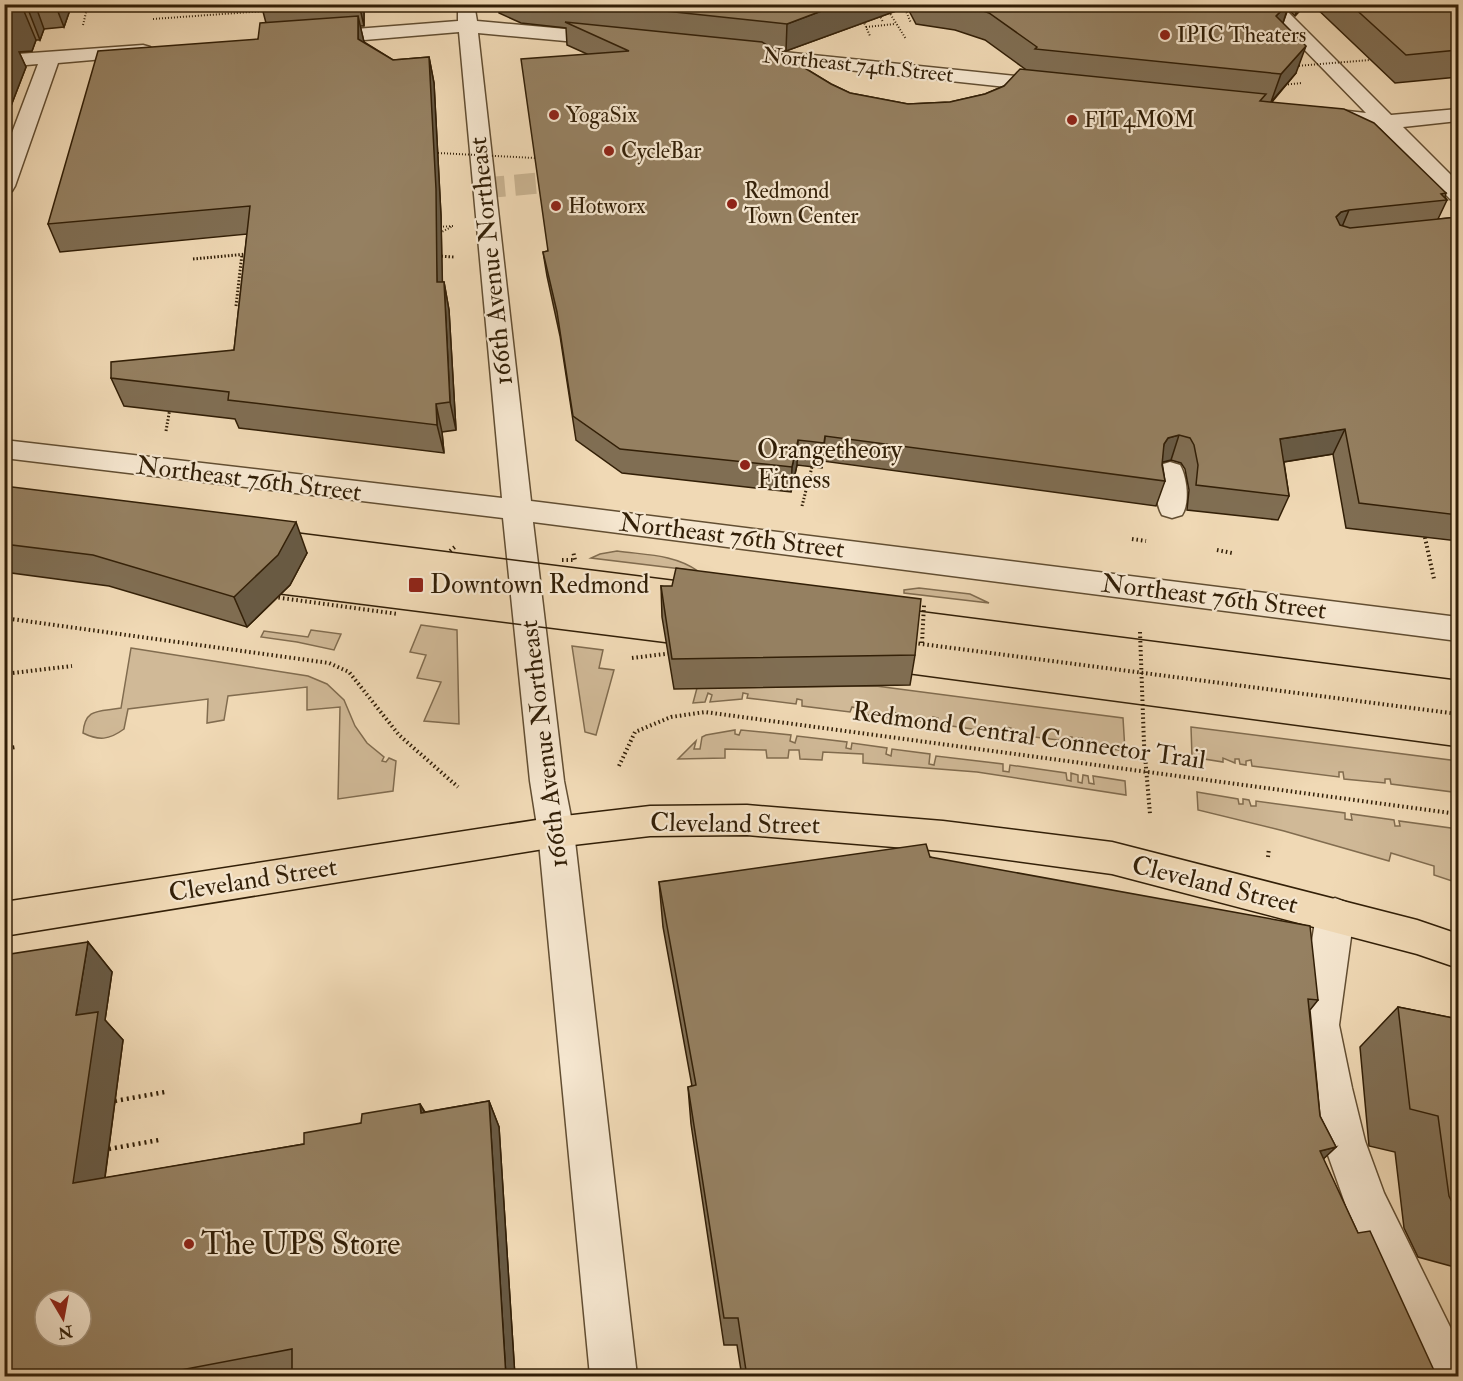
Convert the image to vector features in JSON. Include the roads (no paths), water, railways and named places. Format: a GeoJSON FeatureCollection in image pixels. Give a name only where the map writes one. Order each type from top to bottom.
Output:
{"type":"FeatureCollection","features":[{"type":"Feature","properties":{"kind":"main road","name":"Cleveland Street"},"geometry":{"type":"LineString","coordinates":[[4,919],[556,832],[650,820],[747,820],[943,836],[1112,858],[1417,937],[1458,951]]}},
{"type":"Feature","properties":{"kind":"street"},"geometry":{"type":"LineString","coordinates":[[1269,4],[1458,194]]}},
{"type":"Feature","properties":{"kind":"street"},"geometry":{"type":"LineString","coordinates":[[295,39],[467,15],[628,41]]}},
{"type":"Feature","properties":{"kind":"street","name":"166th Avenue Northeast"},"geometry":{"type":"LineString","coordinates":[[467,15],[537,700],[556,832],[614,1377]]}},
{"type":"Feature","properties":{"kind":"street"},"geometry":{"type":"LineString","coordinates":[[4,61],[156,50]]}},
{"type":"Feature","properties":{"kind":"street","name":"Northeast 74th Street"},"geometry":{"type":"LineString","coordinates":[[722,51],[1072,88]]}},
{"type":"Feature","properties":{"kind":"street"},"geometry":{"type":"LineString","coordinates":[[4,186],[50,58]]}},
{"type":"Feature","properties":{"kind":"street"},"geometry":{"type":"LineString","coordinates":[[1296,111],[1386,122],[1458,116]]}},
{"type":"Feature","properties":{"kind":"street","name":"Northeast 76th Street"},"geometry":{"type":"LineString","coordinates":[[4,449],[688,530],[1458,629]]}},
{"type":"Feature","properties":{"kind":"street"},"geometry":{"type":"LineString","coordinates":[[1170,472],[1172,508]]}},
{"type":"Feature","properties":{"kind":"street"},"geometry":{"type":"LineString","coordinates":[[1335,915],[1324,975],[1319,1025],[1344,1141],[1365,1202],[1450,1377]]}},
{"type":"Feature","properties":{"kind":"tunnel"},"geometry":{"type":"LineString","coordinates":[[484,188],[583,179]]}},
{"type":"Feature","properties":{"kind":"tram line"},"geometry":{"type":"LineString","coordinates":[[284,531],[689,582]]}},
{"type":"Feature","properties":{"kind":"tram line"},"geometry":{"type":"LineString","coordinates":[[263,592],[683,645]]}},
{"type":"Feature","properties":{"kind":"tram line"},"geometry":{"type":"LineString","coordinates":[[903,609],[1458,680]]}},
{"type":"Feature","properties":{"kind":"tram line"},"geometry":{"type":"LineString","coordinates":[[894,672],[1458,747]]}},
{"type":"Feature","properties":{"kind":"place","name":"IPIC Theaters"},"geometry":{"type":"Point","coordinates":[1165,35]}},
{"type":"Feature","properties":{"kind":"place","name":"YogaSix"},"geometry":{"type":"Point","coordinates":[554,115]}},
{"type":"Feature","properties":{"kind":"place","name":"FIT4MOM"},"geometry":{"type":"Point","coordinates":[1072,120]}},
{"type":"Feature","properties":{"kind":"place","name":"CycleBar"},"geometry":{"type":"Point","coordinates":[609,151]}},
{"type":"Feature","properties":{"kind":"place","name":"Redmond Town Center"},"geometry":{"type":"Point","coordinates":[732,204]}},
{"type":"Feature","properties":{"kind":"place","name":"Hotworx"},"geometry":{"type":"Point","coordinates":[556,206]}},
{"type":"Feature","properties":{"kind":"place","name":"Orangetheory Fitness"},"geometry":{"type":"Point","coordinates":[745,465]}},
{"type":"Feature","properties":{"kind":"place","name":"Downtown Redmond"},"geometry":{"type":"Point","coordinates":[416,585]}},
{"type":"Feature","properties":{"kind":"place","name":"The UPS Store"},"geometry":{"type":"Point","coordinates":[189,1244]}}]}
